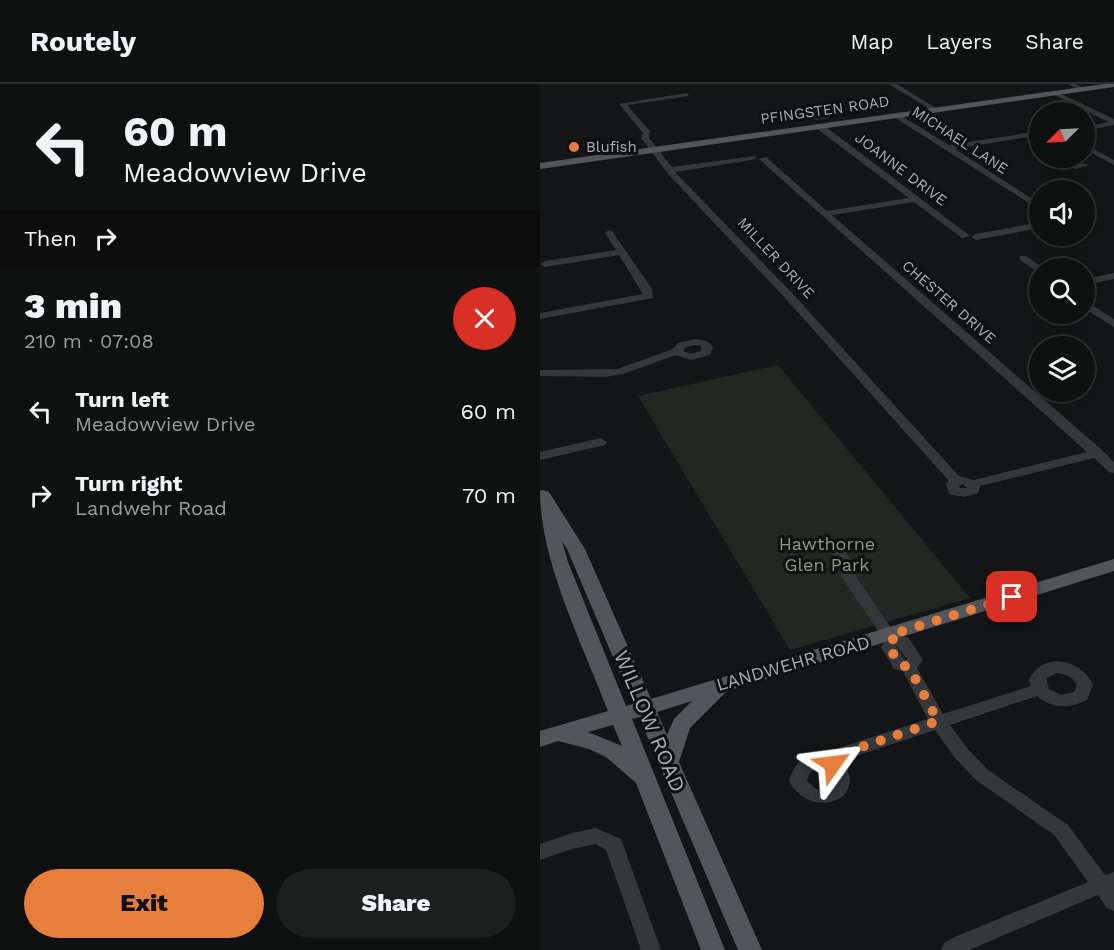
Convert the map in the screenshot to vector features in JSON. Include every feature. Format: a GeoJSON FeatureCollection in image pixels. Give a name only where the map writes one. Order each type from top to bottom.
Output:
{"type":"FeatureCollection","features":[{"type":"Feature","properties":{"kind":"main road","name":"PFINGSTEN ROAD"},"geometry":{"type":"LineString","coordinates":[[540,166],[822,123],[1114,85]]}},
{"type":"Feature","properties":{"kind":"main road","name":"WILLOW ROAD"},"geometry":{"type":"LineString","coordinates":[[542,492],[576,549],[750,950]]}},
{"type":"Feature","properties":{"kind":"main road","name":"WILLOW ROAD"},"geometry":{"type":"LineString","coordinates":[[542,492],[559,562],[713,950]]}},
{"type":"Feature","properties":{"kind":"main road","name":"LANDWEHR ROAD"},"geometry":{"type":"LineString","coordinates":[[548,736],[722,684],[892,638],[1114,564]]}},
{"type":"Feature","properties":{"kind":"main road"},"geometry":{"type":"LineString","coordinates":[[668,763],[681,724],[722,684]]}},
{"type":"Feature","properties":{"kind":"main road"},"geometry":{"type":"LineString","coordinates":[[548,736],[596,741],[617,752],[648,783]]}},
{"type":"Feature","properties":{"kind":"street"},"geometry":{"type":"LineString","coordinates":[[892,84],[935,110]]}},
{"type":"Feature","properties":{"kind":"street"},"geometry":{"type":"LineString","coordinates":[[1071,84],[1082,89]]}},
{"type":"Feature","properties":{"kind":"street","name":"MILLER DRIVE"},"geometry":{"type":"LineString","coordinates":[[683,92],[622,104],[643,127],[647,133],[645,138],[670,170],[789,296],[956,481],[952,484],[952,489],[961,493],[971,492],[974,488],[973,484],[1098,453]]}},
{"type":"Feature","properties":{"kind":"street"},"geometry":{"type":"LineString","coordinates":[[1055,93],[1114,122]]}},
{"type":"Feature","properties":{"kind":"street","name":"MICHAEL LANE"},"geometry":{"type":"LineString","coordinates":[[897,115],[1029,201]]}},
{"type":"Feature","properties":{"kind":"street"},"geometry":{"type":"LineString","coordinates":[[1095,126],[1114,122]]}},
{"type":"Feature","properties":{"kind":"street","name":"JOANNE DRIVE"},"geometry":{"type":"LineString","coordinates":[[822,123],[964,236],[976,237],[1029,227]]}},
{"type":"Feature","properties":{"kind":"street"},"geometry":{"type":"LineString","coordinates":[[947,148],[1029,135]]}},
{"type":"Feature","properties":{"kind":"street"},"geometry":{"type":"LineString","coordinates":[[1095,152],[1111,161]]}},
{"type":"Feature","properties":{"kind":"street","name":"CHESTER DRIVE"},"geometry":{"type":"LineString","coordinates":[[670,170],[758,159],[825,214],[1114,469]]}},
{"type":"Feature","properties":{"kind":"street"},"geometry":{"type":"LineString","coordinates":[[1095,163],[1111,161]]}},
{"type":"Feature","properties":{"kind":"street"},"geometry":{"type":"LineString","coordinates":[[825,214],[915,199]]}},
{"type":"Feature","properties":{"kind":"street"},"geometry":{"type":"LineString","coordinates":[[540,316],[650,296],[609,233]]}},
{"type":"Feature","properties":{"kind":"street"},"geometry":{"type":"LineString","coordinates":[[542,265],[620,252]]}},
{"type":"Feature","properties":{"kind":"street"},"geometry":{"type":"LineString","coordinates":[[1023,258],[1029,263]]}},
{"type":"Feature","properties":{"kind":"street"},"geometry":{"type":"LineString","coordinates":[[1095,280],[1114,276]]}},
{"type":"Feature","properties":{"kind":"street"},"geometry":{"type":"LineString","coordinates":[[1095,311],[1114,324]]}},
{"type":"Feature","properties":{"kind":"street"},"geometry":{"type":"LineString","coordinates":[[540,373],[604,374],[619,372],[677,351]]}},
{"type":"Feature","properties":{"kind":"street"},"geometry":{"type":"LineString","coordinates":[[540,456],[601,442]]}},
{"type":"Feature","properties":{"kind":"street"},"geometry":{"type":"LineString","coordinates":[[834,545],[848,564],[848,576],[892,638],[889,647],[900,665],[909,667],[938,721],[961,753],[982,775],[1061,830],[1108,883],[1114,902]]}},
{"type":"Feature","properties":{"kind":"street"},"geometry":{"type":"LineString","coordinates":[[833,764],[847,752],[1039,689]]}},
{"type":"Feature","properties":{"kind":"street"},"geometry":{"type":"LineString","coordinates":[[540,852],[572,840],[596,836],[614,845],[651,950]]}},
{"type":"Feature","properties":{"kind":"street"},"geometry":{"type":"LineString","coordinates":[[951,950],[964,942],[1108,883]]}},
{"type":"Feature","properties":{"kind":"green space","name":"Hawthorne Glen Park"},"geometry":{"type":"Polygon","coordinates":[[[778,365],[970,598],[790,650],[638,396],[778,365]]]}},
{"type":"Feature","properties":{"kind":"place","name":"Blufish"},"geometry":{"type":"Point","coordinates":[574,147]}},
{"type":"Feature","properties":{"kind":"route"},"geometry":{"type":"LineString","coordinates":[[833,764],[847,752],[938,721],[909,667],[900,665],[889,647],[894,641],[890,635],[1012,597]]}}]}
